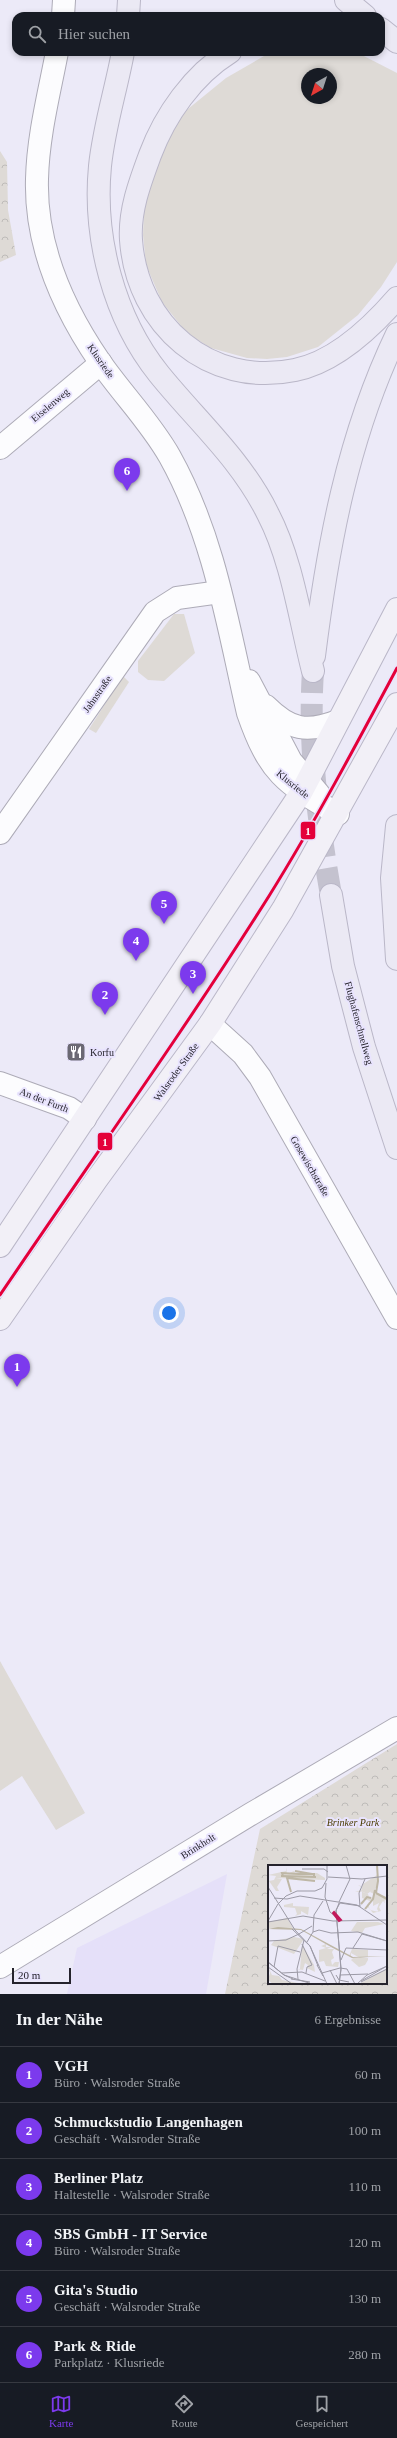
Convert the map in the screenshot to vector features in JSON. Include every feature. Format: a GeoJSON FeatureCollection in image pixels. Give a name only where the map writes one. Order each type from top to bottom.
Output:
{"type":"FeatureCollection","features":[{"type":"Feature","properties":{"kind":"highway"},"geometry":{"type":"LineString","coordinates":[[128,12],[129,0]]}},
{"type":"Feature","properties":{"kind":"highway"},"geometry":{"type":"LineString","coordinates":[[346,0],[360,12]]}},
{"type":"Feature","properties":{"kind":"highway"},"geometry":{"type":"LineString","coordinates":[[385,32],[397,42]]}},
{"type":"Feature","properties":{"kind":"highway"},"geometry":{"type":"LineString","coordinates":[[385,46],[397,53]]}},
{"type":"Feature","properties":{"kind":"highway"},"geometry":{"type":"LineString","coordinates":[[121,56],[106,127],[100,166],[98,209],[102,244],[109,272],[120,304],[146,354],[159,374],[227,450],[252,483],[269,515],[283,549],[313,671],[324,577],[337,505],[367,407],[397,334]]}},
{"type":"Feature","properties":{"kind":"highway"},"geometry":{"type":"LineString","coordinates":[[225,56],[195,82],[171,112],[155,143],[134,207],[131,239],[135,266],[143,292],[155,316],[175,339],[201,357],[231,369],[262,374],[296,370],[326,358],[381,317],[397,298]]}},
{"type":"Feature","properties":{"kind":"highway"},"geometry":{"type":"LineString","coordinates":[[397,826],[392,878],[397,959]]}},
{"type":"Feature","properties":{"kind":"highway","name":"Flughafenschnellweg"},"geometry":{"type":"LineString","coordinates":[[331,896],[343,966],[364,1047],[397,1148]]}},
{"type":"Feature","properties":{"kind":"main road"},"geometry":{"type":"LineString","coordinates":[[0,1246],[86,1119],[304,787],[397,609]]}},
{"type":"Feature","properties":{"kind":"main road","name":"Walsroder Straße"},"geometry":{"type":"LineString","coordinates":[[0,1319],[96,1180],[210,1024],[283,909],[338,814],[397,704]]}},
{"type":"Feature","properties":{"kind":"street"},"geometry":{"type":"LineString","coordinates":[[62,12],[64,0]]}},
{"type":"Feature","properties":{"kind":"street","name":"Klusriede"},"geometry":{"type":"LineString","coordinates":[[56,56],[39,147],[37,178],[39,219],[43,242],[64,301],[79,330],[101,364],[149,425],[170,456],[201,523],[212,554],[248,713],[256,737],[272,767],[304,787],[338,814]]}},
{"type":"Feature","properties":{"kind":"street","name":"Eiselenweg"},"geometry":{"type":"LineString","coordinates":[[0,448],[101,364]]}},
{"type":"Feature","properties":{"kind":"street","name":"Jahnstraße"},"geometry":{"type":"LineString","coordinates":[[0,833],[155,612],[177,598],[220,592]]}},
{"type":"Feature","properties":{"kind":"street","name":"Klusriede"},"geometry":{"type":"LineString","coordinates":[[234,653],[304,787]]}},
{"type":"Feature","properties":{"kind":"street","name":"Klusriede"},"geometry":{"type":"LineString","coordinates":[[257,698],[275,715],[290,725],[310,729],[338,721]]}},
{"type":"Feature","properties":{"kind":"street","name":"Gosewischstraße"},"geometry":{"type":"LineString","coordinates":[[210,1024],[243,1054],[260,1077],[397,1318]]}},
{"type":"Feature","properties":{"kind":"street","name":"An der Furth"},"geometry":{"type":"LineString","coordinates":[[0,1084],[69,1108],[86,1119]]}},
{"type":"Feature","properties":{"kind":"street","name":"Brinkholt"},"geometry":{"type":"LineString","coordinates":[[0,1967],[250,1814],[397,1728]]}},
{"type":"Feature","properties":{"kind":"shaded area"},"geometry":{"type":"Polygon","coordinates":[[[227,1874],[206,1994],[67,1994],[77,1948],[227,1874]]]}},
{"type":"Feature","properties":{"kind":"green space"},"geometry":{"type":"Polygon","coordinates":[[[264,56],[364,56],[397,73],[397,262],[381,287],[358,315],[318,347],[287,357],[267,359],[247,358],[211,348],[193,337],[182,327],[162,302],[146,265],[143,235],[144,207],[159,155],[183,113],[226,78],[264,56]]]}},
{"type":"Feature","properties":{"kind":"green space"},"geometry":{"type":"Polygon","coordinates":[[[0,151],[7,162],[8,210],[16,255],[0,262],[0,151]]]}},
{"type":"Feature","properties":{"kind":"green space"},"geometry":{"type":"Polygon","coordinates":[[[174,614],[184,614],[195,653],[164,681],[148,680],[138,672],[138,661],[174,614]]]}},
{"type":"Feature","properties":{"kind":"green space"},"geometry":{"type":"Polygon","coordinates":[[[123,676],[129,682],[96,733],[89,729],[123,676]]]}},
{"type":"Feature","properties":{"kind":"green space"},"geometry":{"type":"Polygon","coordinates":[[[0,1661],[85,1813],[56,1830],[22,1776],[0,1791],[0,1661]]]}},
{"type":"Feature","properties":{"kind":"green space","name":"Brinker Park"},"geometry":{"type":"Polygon","coordinates":[[[397,1744],[397,1994],[225,1994],[260,1829],[397,1744]]]}},
{"type":"Feature","properties":{"kind":"tunnel"},"geometry":{"type":"LineString","coordinates":[[313,671],[312,728],[315,784],[331,895]]}},
{"type":"Feature","properties":{"kind":"transit line","name":"1"},"geometry":{"type":"LineString","coordinates":[[0,1295],[170,1047],[269,896],[319,812],[397,668]]}},
{"type":"Feature","properties":{"kind":"place","name":"Park & Ride"},"geometry":{"type":"Point","coordinates":[127,491]}},
{"type":"Feature","properties":{"kind":"place","name":"Gita's Studio"},"geometry":{"type":"Point","coordinates":[164,924]}},
{"type":"Feature","properties":{"kind":"place","name":"SBS GmbH - IT Service"},"geometry":{"type":"Point","coordinates":[136,961]}},
{"type":"Feature","properties":{"kind":"place","name":"Berliner Platz"},"geometry":{"type":"Point","coordinates":[193,994]}},
{"type":"Feature","properties":{"kind":"place","name":"Schmuckstudio Langenhagen"},"geometry":{"type":"Point","coordinates":[105,1015]}},
{"type":"Feature","properties":{"kind":"place","name":"Korfu"},"geometry":{"type":"Point","coordinates":[76,1052]}},
{"type":"Feature","properties":{"kind":"place","name":"VGH"},"geometry":{"type":"Point","coordinates":[17,1387]}}]}
